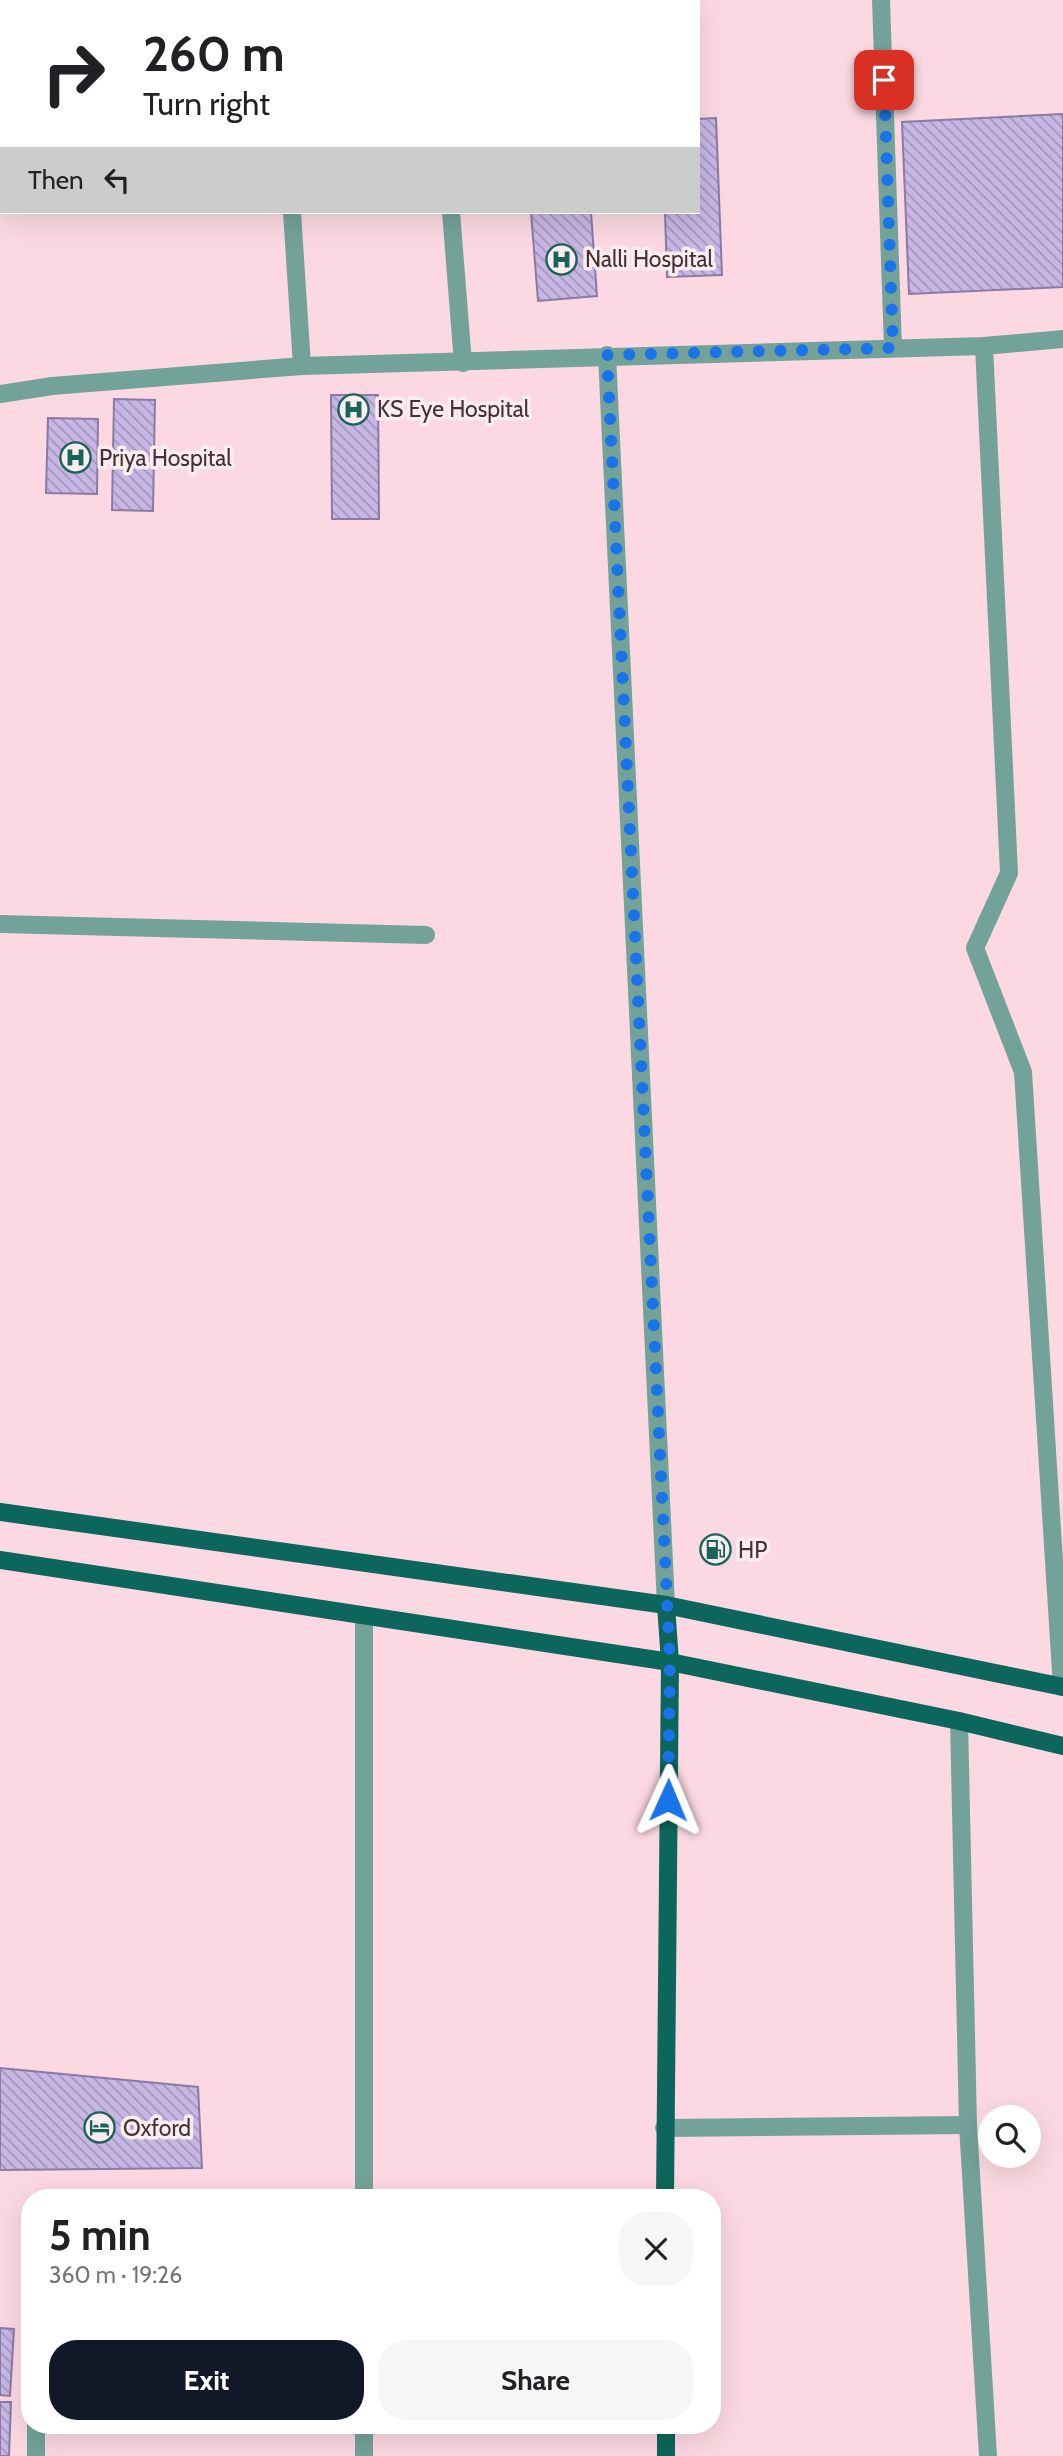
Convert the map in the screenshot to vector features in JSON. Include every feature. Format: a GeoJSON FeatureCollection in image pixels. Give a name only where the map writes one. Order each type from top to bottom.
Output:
{"type":"FeatureCollection","features":[{"type":"Feature","properties":{"kind":"main road"},"geometry":{"type":"LineString","coordinates":[[0,1512],[666,1605],[1063,1687]]}},
{"type":"Feature","properties":{"kind":"main road"},"geometry":{"type":"LineString","coordinates":[[0,1560],[364,1618],[670,1662],[959,1721],[1063,1746]]}},
{"type":"Feature","properties":{"kind":"main road"},"geometry":{"type":"LineString","coordinates":[[665,2189],[670,1662],[666,1605]]}},
{"type":"Feature","properties":{"kind":"main road"},"geometry":{"type":"LineString","coordinates":[[666,2434],[666,2456]]}},
{"type":"Feature","properties":{"kind":"street"},"geometry":{"type":"LineString","coordinates":[[881,0],[893,348]]}},
{"type":"Feature","properties":{"kind":"street"},"geometry":{"type":"LineString","coordinates":[[292,214],[302,366]]}},
{"type":"Feature","properties":{"kind":"street"},"geometry":{"type":"LineString","coordinates":[[451,214],[463,363]]}},
{"type":"Feature","properties":{"kind":"street"},"geometry":{"type":"LineString","coordinates":[[0,394],[52,386],[302,366],[984,346],[1063,339]]}},
{"type":"Feature","properties":{"kind":"street"},"geometry":{"type":"LineString","coordinates":[[984,346],[1009,873],[975,948],[1023,1072],[1063,1687]]}},
{"type":"Feature","properties":{"kind":"street"},"geometry":{"type":"LineString","coordinates":[[607,355],[666,1605]]}},
{"type":"Feature","properties":{"kind":"street"},"geometry":{"type":"LineString","coordinates":[[0,924],[426,935]]}},
{"type":"Feature","properties":{"kind":"street"},"geometry":{"type":"LineString","coordinates":[[364,1618],[364,2189]]}},
{"type":"Feature","properties":{"kind":"street"},"geometry":{"type":"LineString","coordinates":[[959,1721],[968,2125],[988,2456]]}},
{"type":"Feature","properties":{"kind":"street"},"geometry":{"type":"LineString","coordinates":[[664,2128],[968,2125]]}},
{"type":"Feature","properties":{"kind":"street"},"geometry":{"type":"LineString","coordinates":[[36,2434],[36,2456]]}},
{"type":"Feature","properties":{"kind":"street"},"geometry":{"type":"LineString","coordinates":[[364,2434],[364,2456]]}},
{"type":"Feature","properties":{"kind":"building"},"geometry":{"type":"Polygon","coordinates":[[[1063,114],[1063,287],[909,294],[902,122],[1063,114]]]}},
{"type":"Feature","properties":{"kind":"building"},"geometry":{"type":"Polygon","coordinates":[[[716,118],[722,275],[667,277],[665,214],[700,214],[700,119],[716,118]]]}},
{"type":"Feature","properties":{"kind":"building"},"geometry":{"type":"Polygon","coordinates":[[[531,214],[591,214],[597,296],[538,301],[531,214]]]}},
{"type":"Feature","properties":{"kind":"building"},"geometry":{"type":"Polygon","coordinates":[[[331,395],[378,395],[379,519],[332,519],[331,395]]]}},
{"type":"Feature","properties":{"kind":"building"},"geometry":{"type":"Polygon","coordinates":[[[114,399],[155,400],[153,511],[112,510],[114,399]]]}},
{"type":"Feature","properties":{"kind":"building"},"geometry":{"type":"Polygon","coordinates":[[[48,418],[98,419],[97,494],[46,493],[48,418]]]}},
{"type":"Feature","properties":{"kind":"building","name":"Oxford"},"geometry":{"type":"Polygon","coordinates":[[[0,2068],[198,2087],[202,2168],[0,2170],[0,2068]]]}},
{"type":"Feature","properties":{"kind":"building"},"geometry":{"type":"Polygon","coordinates":[[[0,2328],[14,2329],[10,2396],[0,2395],[0,2328]]]}},
{"type":"Feature","properties":{"kind":"building"},"geometry":{"type":"Polygon","coordinates":[[[0,2402],[11,2402],[9,2456],[0,2456],[0,2402]]]}},
{"type":"Feature","properties":{"kind":"place","name":"Nalli Hospital"},"geometry":{"type":"Point","coordinates":[562,259]}},
{"type":"Feature","properties":{"kind":"place","name":"KS Eye Hospital"},"geometry":{"type":"Point","coordinates":[354,409]}},
{"type":"Feature","properties":{"kind":"place","name":"Priya Hospital"},"geometry":{"type":"Point","coordinates":[76,458]}},
{"type":"Feature","properties":{"kind":"place","name":"HP"},"geometry":{"type":"Point","coordinates":[715,1550]}},
{"type":"Feature","properties":{"kind":"place","name":"Oxford"},"geometry":{"type":"Point","coordinates":[100,2128]}},
{"type":"Feature","properties":{"kind":"route"},"geometry":{"type":"LineString","coordinates":[[668,1800],[670,1662],[607,355],[893,348],[884,80]]}}]}
